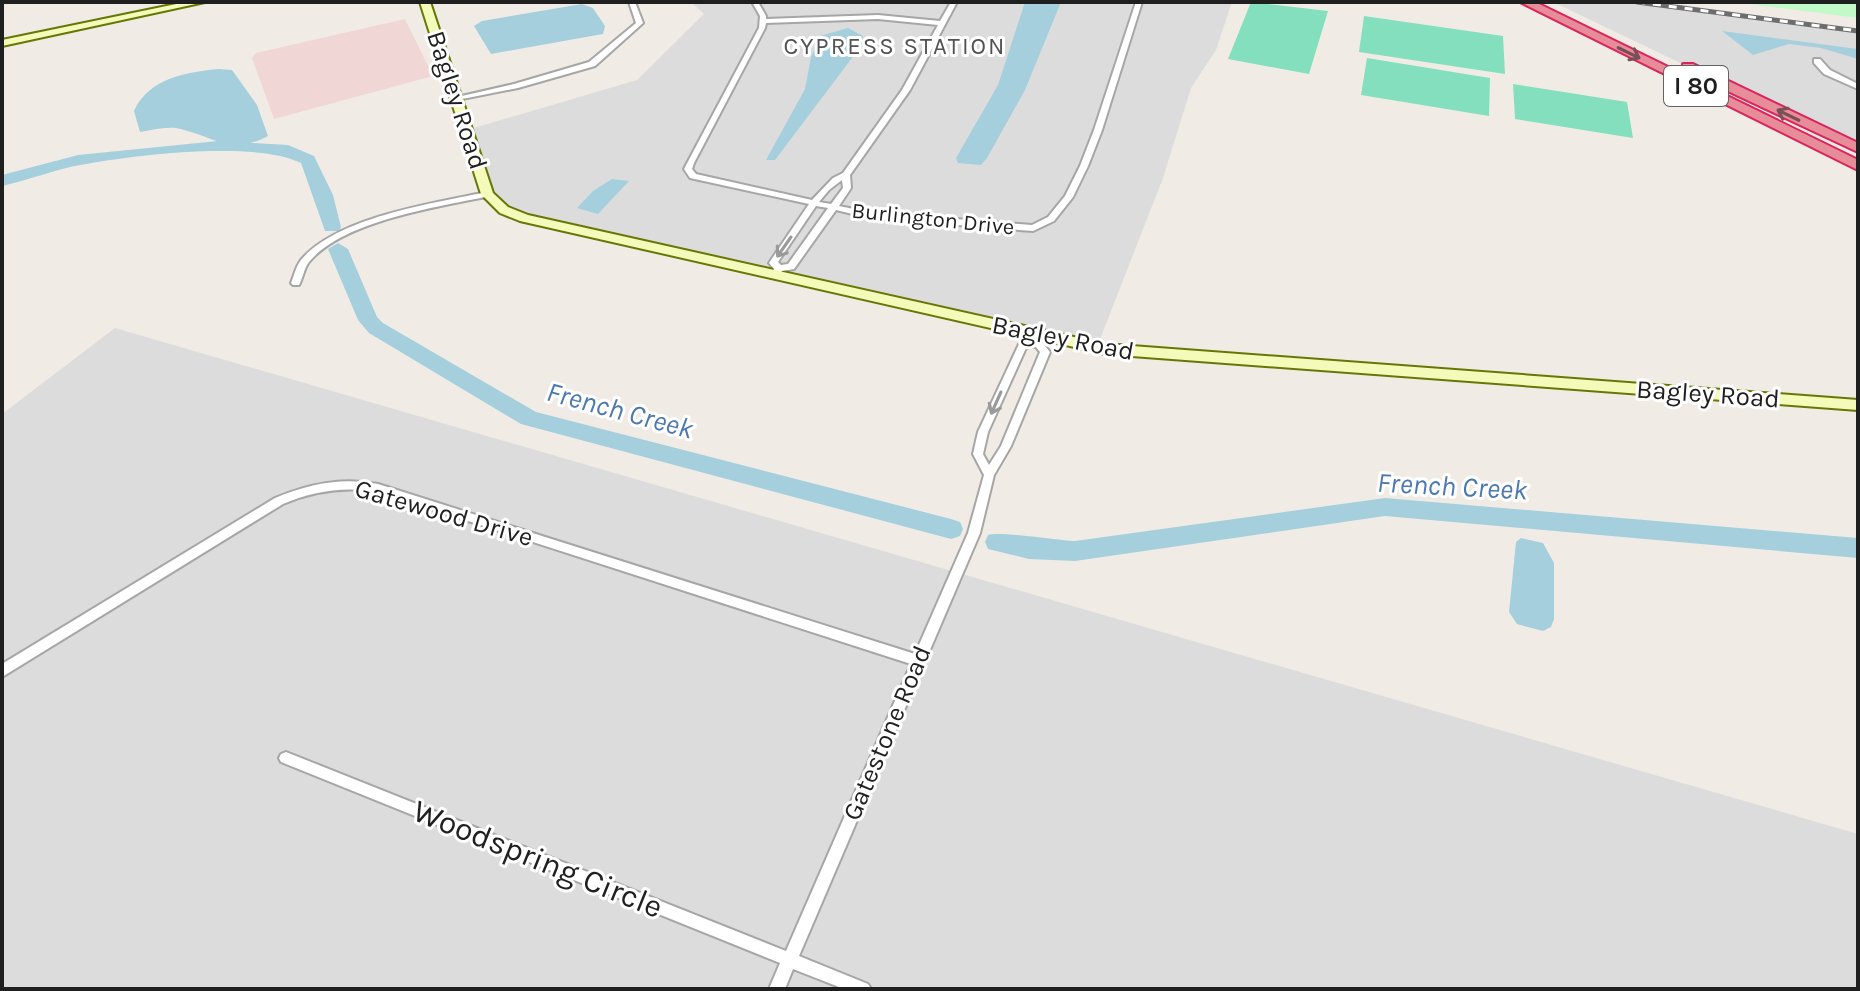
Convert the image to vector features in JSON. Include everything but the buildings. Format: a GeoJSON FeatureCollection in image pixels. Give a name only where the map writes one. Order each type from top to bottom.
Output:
{"type":"FeatureCollection","features":[{"type":"Feature","properties":{"kind":"highway","name":"I 80"},"geometry":{"type":"LineString","coordinates":[[1552,2],[1858,148]]}},
{"type":"Feature","properties":{"kind":"highway","name":"I 80"},"geometry":{"type":"LineString","coordinates":[[1530,4],[1858,166]]}},
{"type":"Feature","properties":{"kind":"street"},"geometry":{"type":"LineString","coordinates":[[2,43],[200,2]]}},
{"type":"Feature","properties":{"kind":"street","name":"Bagley Road"},"geometry":{"type":"LineString","coordinates":[[425,2],[487,194],[504,210],[524,218],[777,271],[1039,339],[1105,349],[1169,357],[1858,405]]}},
{"type":"Feature","properties":{"kind":"street"},"geometry":{"type":"LineString","coordinates":[[457,98],[525,84],[596,62],[640,23],[632,2]]}},
{"type":"Feature","properties":{"kind":"street"},"geometry":{"type":"LineString","coordinates":[[755,2],[763,21],[878,17],[942,23]]}},
{"type":"Feature","properties":{"kind":"street"},"geometry":{"type":"LineString","coordinates":[[846,175],[847,188],[791,267],[777,271],[773,263],[815,204],[831,182],[846,175],[906,90],[954,2]]}},
{"type":"Feature","properties":{"kind":"street","name":"Burlington Drive"},"geometry":{"type":"LineString","coordinates":[[763,21],[688,169],[699,180],[879,216],[1027,228],[1051,223],[1059,213],[1103,122],[1139,2]]}},
{"type":"Feature","properties":{"kind":"street"},"geometry":{"type":"LineString","coordinates":[[1817,61],[1827,72],[1858,87]]}},
{"type":"Feature","properties":{"kind":"street"},"geometry":{"type":"LineString","coordinates":[[296,283],[301,265],[351,228],[487,194]]}},
{"type":"Feature","properties":{"kind":"street","name":"Gatestone Road"},"geometry":{"type":"LineString","coordinates":[[777,989],[974,533],[989,475],[1006,446],[1045,352],[1039,339],[1022,346],[983,432],[978,454],[989,475]]}},
{"type":"Feature","properties":{"kind":"street","name":"Gatewood Drive"},"geometry":{"type":"LineString","coordinates":[[2,671],[279,501],[312,488],[348,484],[378,488],[919,661]]}},
{"type":"Feature","properties":{"kind":"street","name":"Woodspring Circle"},"geometry":{"type":"LineString","coordinates":[[286,758],[863,989]]}},
{"type":"Feature","properties":{"kind":"shaded area","name":"CYPRESS STATION"},"geometry":{"type":"Polygon","coordinates":[[[691,2],[1232,2],[1216,50],[1191,88],[1163,178],[1097,347],[524,218],[494,202],[467,130],[637,80],[704,14],[691,2]]]}},
{"type":"Feature","properties":{"kind":"shaded area"},"geometry":{"type":"Polygon","coordinates":[[[1553,2],[1637,2],[1858,31],[1858,148],[1553,2]]]}},
{"type":"Feature","properties":{"kind":"shaded area"},"geometry":{"type":"Polygon","coordinates":[[[405,19],[433,76],[274,119],[252,58],[256,53],[405,19]]]}},
{"type":"Feature","properties":{"kind":"shaded area"},"geometry":{"type":"Polygon","coordinates":[[[115,328],[1858,834],[1858,989],[2,989],[2,414],[115,328]]]}},
{"type":"Feature","properties":{"kind":"green space"},"geometry":{"type":"Polygon","coordinates":[[[1251,2],[1328,11],[1309,74],[1228,59],[1251,2]]]}},
{"type":"Feature","properties":{"kind":"green space"},"geometry":{"type":"Polygon","coordinates":[[[1858,2],[1858,18],[1749,4],[1858,2]]]}},
{"type":"Feature","properties":{"kind":"green space"},"geometry":{"type":"Polygon","coordinates":[[[1364,16],[1503,36],[1505,74],[1359,52],[1364,16]]]}},
{"type":"Feature","properties":{"kind":"green space"},"geometry":{"type":"Polygon","coordinates":[[[1367,58],[1490,78],[1489,116],[1361,95],[1367,58]]]}},
{"type":"Feature","properties":{"kind":"green space"},"geometry":{"type":"Polygon","coordinates":[[[1513,84],[1627,102],[1633,138],[1515,119],[1513,84]]]}},
{"type":"Feature","properties":{"kind":"water"},"geometry":{"type":"Polygon","coordinates":[[[1025,2],[1061,2],[1025,90],[987,158],[981,165],[958,163],[956,158],[998,85],[1025,2]]]}},
{"type":"Feature","properties":{"kind":"water"},"geometry":{"type":"Polygon","coordinates":[[[582,4],[593,8],[605,26],[603,34],[491,54],[474,26],[482,21],[582,4]]]}},
{"type":"Feature","properties":{"kind":"water"},"geometry":{"type":"Polygon","coordinates":[[[848,28],[863,36],[861,46],[775,160],[766,160],[805,89],[811,57],[820,36],[848,28]]]}},
{"type":"Feature","properties":{"kind":"water"},"geometry":{"type":"Polygon","coordinates":[[[1722,31],[1858,49],[1858,59],[1821,48],[1789,44],[1753,55],[1722,31]]]}},
{"type":"Feature","properties":{"kind":"water"},"geometry":{"type":"Polygon","coordinates":[[[232,70],[257,105],[268,136],[235,145],[179,129],[140,132],[134,111],[149,91],[182,75],[232,70]]]}},
{"type":"Feature","properties":{"kind":"water"},"geometry":{"type":"Polygon","coordinates":[[[612,179],[629,181],[598,214],[577,208],[593,191],[612,179]]]}},
{"type":"Feature","properties":{"kind":"water"},"geometry":{"type":"Polygon","coordinates":[[[1521,538],[1543,543],[1554,563],[1554,619],[1551,627],[1543,631],[1517,624],[1509,612],[1516,542],[1521,538]]]}},
{"type":"Feature","properties":{"kind":"waterway","name":"French Creek"},"geometry":{"type":"LineString","coordinates":[[2,181],[78,160],[127,154],[218,146],[288,150],[308,160],[324,195],[332,227]]}},
{"type":"Feature","properties":{"kind":"waterway","name":"French Creek"},"geometry":{"type":"LineString","coordinates":[[338,249],[368,320],[376,328],[529,418],[951,529]]}},
{"type":"Feature","properties":{"kind":"waterway","name":"French Creek"},"geometry":{"type":"LineString","coordinates":[[997,542],[1029,549],[1075,551],[1385,507],[1858,548]]}},
{"type":"Feature","properties":{"kind":"railway"},"geometry":{"type":"LineString","coordinates":[[1637,2],[1858,31]]}},
{"type":"Feature","properties":{"kind":"district","name":"CYPRESS STATION"},"geometry":{"type":"Point","coordinates":[895,46]}}]}
